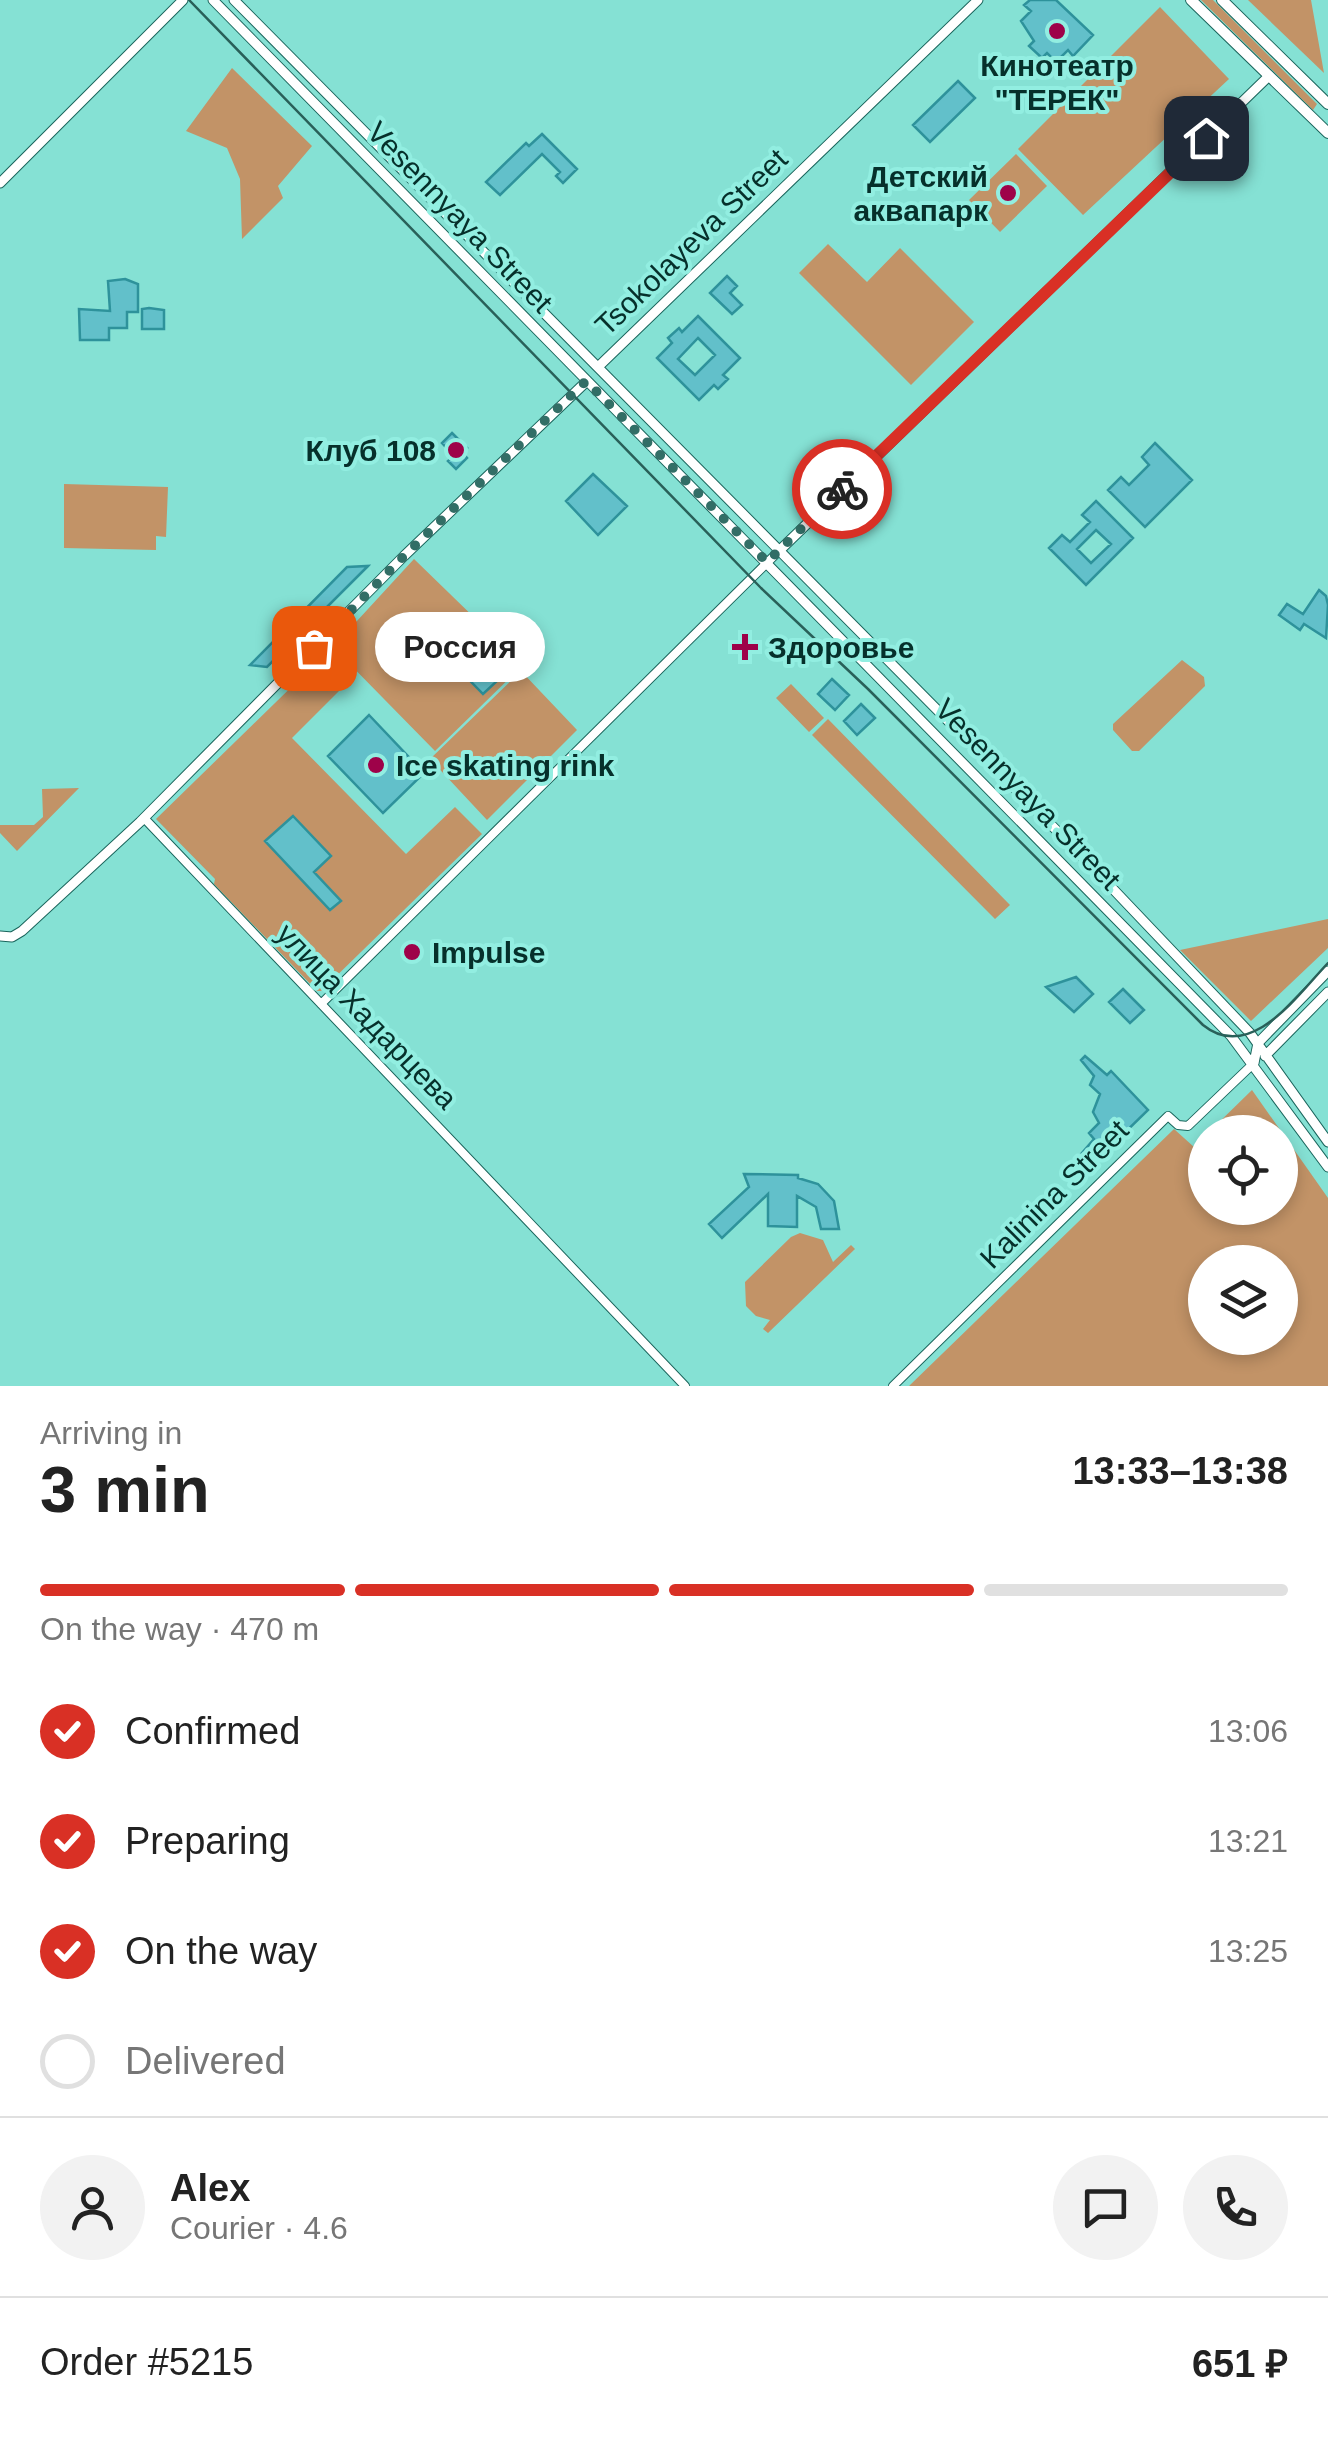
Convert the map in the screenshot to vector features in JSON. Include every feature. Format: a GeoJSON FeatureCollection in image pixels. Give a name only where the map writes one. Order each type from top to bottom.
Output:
{"type":"FeatureCollection","features":[{"type":"Feature","properties":{"kind":"main road"},"geometry":{"type":"LineString","coordinates":[[1190,0],[1328,132]]}},
{"type":"Feature","properties":{"kind":"main road"},"geometry":{"type":"LineString","coordinates":[[1222,0],[1326,102],[1312,117]]}},
{"type":"Feature","properties":{"kind":"street"},"geometry":{"type":"LineString","coordinates":[[0,182],[183,0]]}},
{"type":"Feature","properties":{"kind":"street","name":"Vesennyaya Street"},"geometry":{"type":"LineString","coordinates":[[212,0],[1254,1063],[1328,1167]]}},
{"type":"Feature","properties":{"kind":"street","name":"Vesennyaya Street"},"geometry":{"type":"LineString","coordinates":[[234,0],[1074,848],[1258,1043],[1328,1142]]}},
{"type":"Feature","properties":{"kind":"street","name":"Tsokolayeva Street"},"geometry":{"type":"LineString","coordinates":[[144,818],[404,556],[978,0]]}},
{"type":"Feature","properties":{"kind":"street"},"geometry":{"type":"LineString","coordinates":[[321,1004],[767,562],[1269,76]]}},
{"type":"Feature","properties":{"kind":"street"},"geometry":{"type":"LineString","coordinates":[[0,936],[12,937],[22,931],[144,818]]}},
{"type":"Feature","properties":{"kind":"street","name":"улица Хадарцева"},"geometry":{"type":"LineString","coordinates":[[144,818],[684,1386]]}},
{"type":"Feature","properties":{"kind":"street"},"geometry":{"type":"LineString","coordinates":[[1254,1063],[1258,1043],[1328,971]]}},
{"type":"Feature","properties":{"kind":"street","name":"Kalinina Street"},"geometry":{"type":"LineString","coordinates":[[893,1386],[1168,1116],[1178,1125],[1188,1126],[1328,992]]}},
{"type":"Feature","properties":{"kind":"shaded area"},"geometry":{"type":"Polygon","coordinates":[[[1201,0],[1213,0],[1317,104],[1313,110],[1201,0]]]}},
{"type":"Feature","properties":{"kind":"shaded area"},"geometry":{"type":"Polygon","coordinates":[[[1248,0],[1311,0],[1324,73],[1248,0]]]}},
{"type":"Feature","properties":{"kind":"shaded area"},"geometry":{"type":"Polygon","coordinates":[[[1160,7],[1229,79],[1083,215],[1018,149],[1160,7]]]}},
{"type":"Feature","properties":{"kind":"shaded area"},"geometry":{"type":"Polygon","coordinates":[[[232,68],[312,146],[278,186],[283,198],[242,239],[240,179],[227,148],[186,131],[232,68]]]}},
{"type":"Feature","properties":{"kind":"shaded area","name":"Детский аквапарк"},"geometry":{"type":"Polygon","coordinates":[[[1016,154],[1047,186],[1000,232],[969,200],[1016,154]]]}},
{"type":"Feature","properties":{"kind":"shaded area"},"geometry":{"type":"Polygon","coordinates":[[[828,244],[867,282],[900,248],[974,322],[911,385],[799,273],[828,244]]]}},
{"type":"Feature","properties":{"kind":"shaded area"},"geometry":{"type":"Polygon","coordinates":[[[64,484],[168,487],[166,537],[156,536],[156,550],[64,548],[64,484]]]}},
{"type":"Feature","properties":{"kind":"shaded area"},"geometry":{"type":"Polygon","coordinates":[[[414,559],[523,665],[435,751],[333,647],[414,559]]]}},
{"type":"Feature","properties":{"kind":"shaded area"},"geometry":{"type":"Polygon","coordinates":[[[1182,660],[1204,677],[1205,686],[1139,751],[1132,751],[1113,730],[1113,724],[1182,660]]]}},
{"type":"Feature","properties":{"kind":"shaded area"},"geometry":{"type":"Polygon","coordinates":[[[317,662],[342,688],[292,738],[406,854],[455,807],[482,834],[321,991],[214,884],[215,879],[156,819],[317,662]]]}},
{"type":"Feature","properties":{"kind":"shaded area"},"geometry":{"type":"Polygon","coordinates":[[[521,671],[577,730],[487,820],[430,759],[521,671]]]}},
{"type":"Feature","properties":{"kind":"shaded area"},"geometry":{"type":"Polygon","coordinates":[[[791,684],[824,718],[809,732],[776,698],[791,684]]]}},
{"type":"Feature","properties":{"kind":"shaded area"},"geometry":{"type":"Polygon","coordinates":[[[828,719],[1010,905],[995,919],[812,735],[828,719]]]}},
{"type":"Feature","properties":{"kind":"shaded area"},"geometry":{"type":"Polygon","coordinates":[[[79,788],[17,851],[0,833],[0,825],[34,825],[43,817],[42,789],[79,788]]]}},
{"type":"Feature","properties":{"kind":"shaded area"},"geometry":{"type":"Polygon","coordinates":[[[1328,919],[1328,948],[1251,1021],[1180,950],[1328,919]]]}},
{"type":"Feature","properties":{"kind":"shaded area"},"geometry":{"type":"Polygon","coordinates":[[[1252,1090],[1270,1115],[1226,1115],[1252,1090]]]}},
{"type":"Feature","properties":{"kind":"shaded area"},"geometry":{"type":"Polygon","coordinates":[[[1174,1129],[1188,1142],[1188,1225],[1298,1225],[1298,1155],[1328,1198],[1328,1386],[909,1386],[1174,1129]]]}},
{"type":"Feature","properties":{"kind":"shaded area"},"geometry":{"type":"Polygon","coordinates":[[[800,1233],[823,1240],[833,1262],[851,1245],[855,1249],[768,1333],[763,1329],[770,1320],[756,1316],[746,1306],[745,1282],[791,1237],[800,1233]]]}},
{"type":"Feature","properties":{"kind":"building","name":"Кинотеатр \"ТЕРЕК\""},"geometry":{"type":"Polygon","coordinates":[[[1030,0],[1056,0],[1093,35],[1073,56],[1068,50],[1056,62],[1047,53],[1042,58],[1029,46],[1034,41],[1021,21],[1031,11],[1024,5],[1030,0]]]}},
{"type":"Feature","properties":{"kind":"building"},"geometry":{"type":"Polygon","coordinates":[[[958,81],[975,98],[930,142],[913,125],[958,81]]]}},
{"type":"Feature","properties":{"kind":"building"},"geometry":{"type":"Polygon","coordinates":[[[542,134],[577,169],[563,183],[556,176],[560,172],[542,154],[500,195],[486,182],[526,143],[529,146],[542,134]]]}},
{"type":"Feature","properties":{"kind":"building"},"geometry":{"type":"Polygon","coordinates":[[[727,276],[737,286],[730,293],[742,305],[732,314],[710,293],[727,276]]]}},
{"type":"Feature","properties":{"kind":"building"},"geometry":{"type":"Polygon","coordinates":[[[125,279],[138,284],[138,312],[127,312],[127,328],[109,328],[109,340],[80,340],[79,309],[110,311],[108,281],[125,279]]]}},
{"type":"Feature","properties":{"kind":"building"},"geometry":{"type":"Polygon","coordinates":[[[142,309],[164,310],[164,329],[142,329],[142,309]]]}},
{"type":"Feature","properties":{"kind":"building"},"geometry":{"type":"Polygon","coordinates":[[[698,316],[740,358],[723,375],[728,379],[718,389],[714,385],[699,400],[657,358],[672,343],[668,338],[679,328],[682,332],[698,316]],[[698,338],[678,359],[695,375],[715,355],[698,338]]]}},
{"type":"Feature","properties":{"kind":"building","name":"Клуб 108"},"geometry":{"type":"Polygon","coordinates":[[[452,433],[467,448],[462,452],[467,458],[456,469],[448,461],[454,456],[442,443],[452,433]]]}},
{"type":"Feature","properties":{"kind":"building"},"geometry":{"type":"Polygon","coordinates":[[[1155,443],[1192,480],[1145,527],[1108,490],[1121,477],[1129,485],[1149,465],[1142,457],[1155,443]]]}},
{"type":"Feature","properties":{"kind":"building"},"geometry":{"type":"Polygon","coordinates":[[[593,474],[627,506],[598,535],[566,501],[593,474]]]}},
{"type":"Feature","properties":{"kind":"building"},"geometry":{"type":"Polygon","coordinates":[[[1096,501],[1133,538],[1086,585],[1049,548],[1062,535],[1070,542],[1090,522],[1082,515],[1096,501]],[[1096,530],[1077,549],[1091,563],[1111,544],[1096,530]]]}},
{"type":"Feature","properties":{"kind":"building"},"geometry":{"type":"Polygon","coordinates":[[[368,566],[267,667],[250,665],[347,567],[368,566]]]}},
{"type":"Feature","properties":{"kind":"building"},"geometry":{"type":"Polygon","coordinates":[[[1319,590],[1328,605],[1326,638],[1304,624],[1300,630],[1279,615],[1287,604],[1303,614],[1319,590]]]}},
{"type":"Feature","properties":{"kind":"building"},"geometry":{"type":"Polygon","coordinates":[[[475,628],[512,667],[483,694],[446,656],[475,628]]]}},
{"type":"Feature","properties":{"kind":"building"},"geometry":{"type":"Polygon","coordinates":[[[832,679],[849,695],[835,710],[818,694],[832,679]]]}},
{"type":"Feature","properties":{"kind":"building"},"geometry":{"type":"Polygon","coordinates":[[[861,704],[875,718],[857,735],[844,721],[861,704]]]}},
{"type":"Feature","properties":{"kind":"building","name":"Ice skating rink"},"geometry":{"type":"Polygon","coordinates":[[[369,715],[424,773],[383,813],[328,756],[369,715]]]}},
{"type":"Feature","properties":{"kind":"building"},"geometry":{"type":"Polygon","coordinates":[[[293,816],[331,856],[314,872],[341,901],[330,910],[265,841],[293,816]]]}},
{"type":"Feature","properties":{"kind":"building"},"geometry":{"type":"Polygon","coordinates":[[[1076,977],[1093,994],[1074,1012],[1046,987],[1076,977]]]}},
{"type":"Feature","properties":{"kind":"building"},"geometry":{"type":"Polygon","coordinates":[[[1123,989],[1144,1010],[1130,1023],[1109,1002],[1123,989]]]}},
{"type":"Feature","properties":{"kind":"building"},"geometry":{"type":"Polygon","coordinates":[[[1085,1056],[1107,1075],[1111,1071],[1148,1110],[1105,1152],[1094,1150],[1087,1156],[1082,1153],[1094,1139],[1089,1133],[1099,1123],[1093,1112],[1100,1094],[1090,1085],[1094,1076],[1081,1060],[1085,1056]]]}},
{"type":"Feature","properties":{"kind":"building"},"geometry":{"type":"Polygon","coordinates":[[[744,1174],[798,1175],[818,1184],[834,1201],[839,1229],[821,1229],[816,1207],[797,1196],[797,1227],[768,1226],[768,1194],[722,1238],[709,1224],[749,1187],[744,1174]]]}},
{"type":"Feature","properties":{"kind":"tram line"},"geometry":{"type":"LineString","coordinates":[[189,0],[761,588],[868,689],[1203,1025],[1221,1035],[1239,1036],[1256,1030],[1273,1020],[1328,963]]}},
{"type":"Feature","properties":{"kind":"way so far"},"geometry":{"type":"LineString","coordinates":[[314,648],[586,381],[767,562],[842,489]]}},
{"type":"Feature","properties":{"kind":"place","name":"Кинотеатр \"ТЕРЕК\""},"geometry":{"type":"Point","coordinates":[1057,31]}},
{"type":"Feature","properties":{"kind":"place","name":"Детский аквапарк"},"geometry":{"type":"Point","coordinates":[1008,193]}},
{"type":"Feature","properties":{"kind":"place","name":"Клуб 108"},"geometry":{"type":"Point","coordinates":[456,450]}},
{"type":"Feature","properties":{"kind":"place","name":"Здоровье"},"geometry":{"type":"Point","coordinates":[745,647]}},
{"type":"Feature","properties":{"kind":"place","name":"Россия"},"geometry":{"type":"Point","coordinates":[314,648]}},
{"type":"Feature","properties":{"kind":"place","name":"Ice skating rink"},"geometry":{"type":"Point","coordinates":[376,765]}},
{"type":"Feature","properties":{"kind":"place","name":"Impulse"},"geometry":{"type":"Point","coordinates":[412,952]}},
{"type":"Feature","properties":{"kind":"route"},"geometry":{"type":"LineString","coordinates":[[842,489],[1206,138]]}}]}
